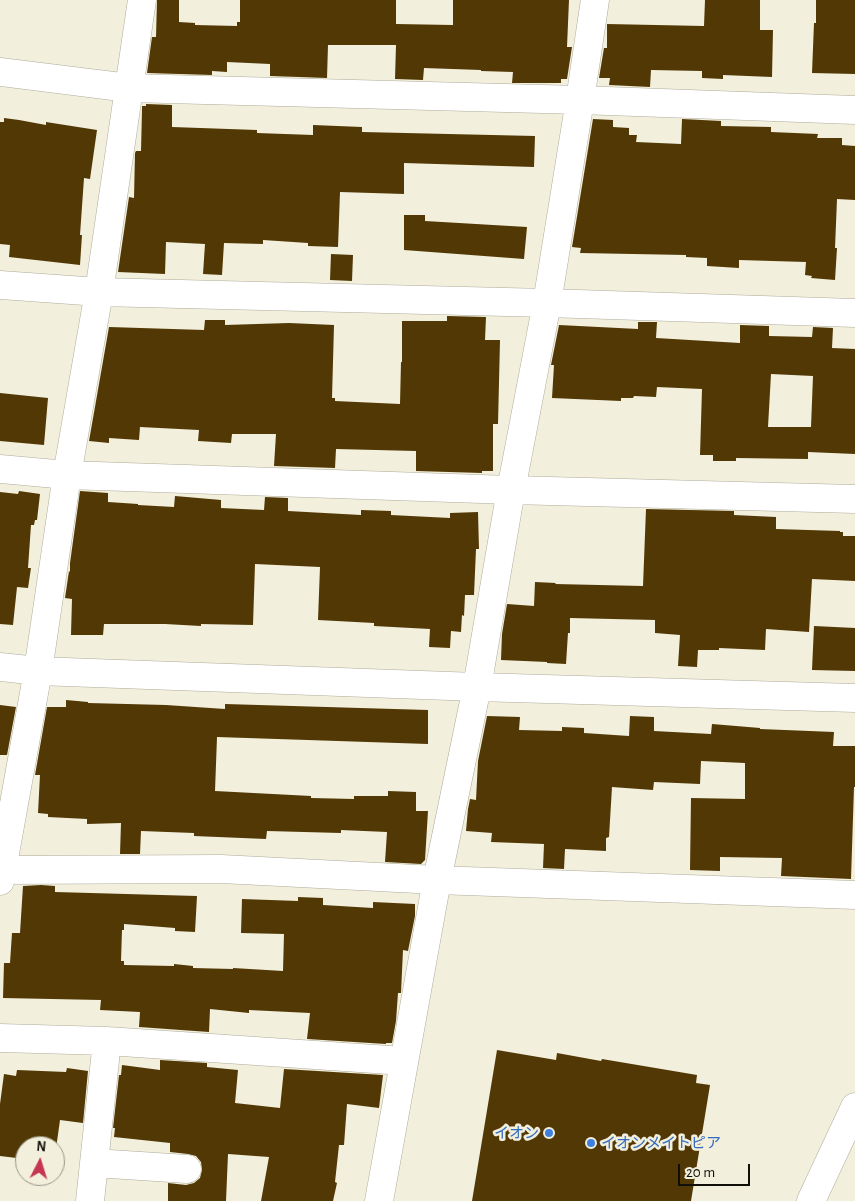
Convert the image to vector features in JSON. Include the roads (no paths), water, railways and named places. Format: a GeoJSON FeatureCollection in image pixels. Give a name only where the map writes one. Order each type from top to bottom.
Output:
{"type":"FeatureCollection","features":[{"type":"Feature","properties":{"kind":"street"},"geometry":{"type":"LineString","coordinates":[[142,0],[99,292],[68,475],[38,671],[1,874],[221,869],[437,880],[855,895]]}},
{"type":"Feature","properties":{"kind":"street"},"geometry":{"type":"LineString","coordinates":[[379,1201],[437,880],[477,687],[511,490],[547,302],[595,0]]}},
{"type":"Feature","properties":{"kind":"street"},"geometry":{"type":"LineString","coordinates":[[0,72],[129,88],[580,100],[855,110]]}},
{"type":"Feature","properties":{"kind":"street"},"geometry":{"type":"LineString","coordinates":[[0,285],[99,292],[547,302],[855,313]]}},
{"type":"Feature","properties":{"kind":"street"},"geometry":{"type":"LineString","coordinates":[[0,469],[68,475],[855,499]]}},
{"type":"Feature","properties":{"kind":"street"},"geometry":{"type":"LineString","coordinates":[[0,666],[38,671],[855,698]]}},
{"type":"Feature","properties":{"kind":"street"},"geometry":{"type":"LineString","coordinates":[[0,1038],[107,1041],[404,1061]]}},
{"type":"Feature","properties":{"kind":"street"},"geometry":{"type":"LineString","coordinates":[[90,1201],[107,1041]]}},
{"type":"Feature","properties":{"kind":"street"},"geometry":{"type":"LineString","coordinates":[[811,1201],[855,1107]]}},
{"type":"Feature","properties":{"kind":"street"},"geometry":{"type":"LineString","coordinates":[[94,1163],[187,1169]]}},
{"type":"Feature","properties":{"kind":"place","name":"イオン"},"geometry":{"type":"Point","coordinates":[549,1133]}},
{"type":"Feature","properties":{"kind":"place","name":"イオンメイトピア"},"geometry":{"type":"Point","coordinates":[591,1143]}}]}
